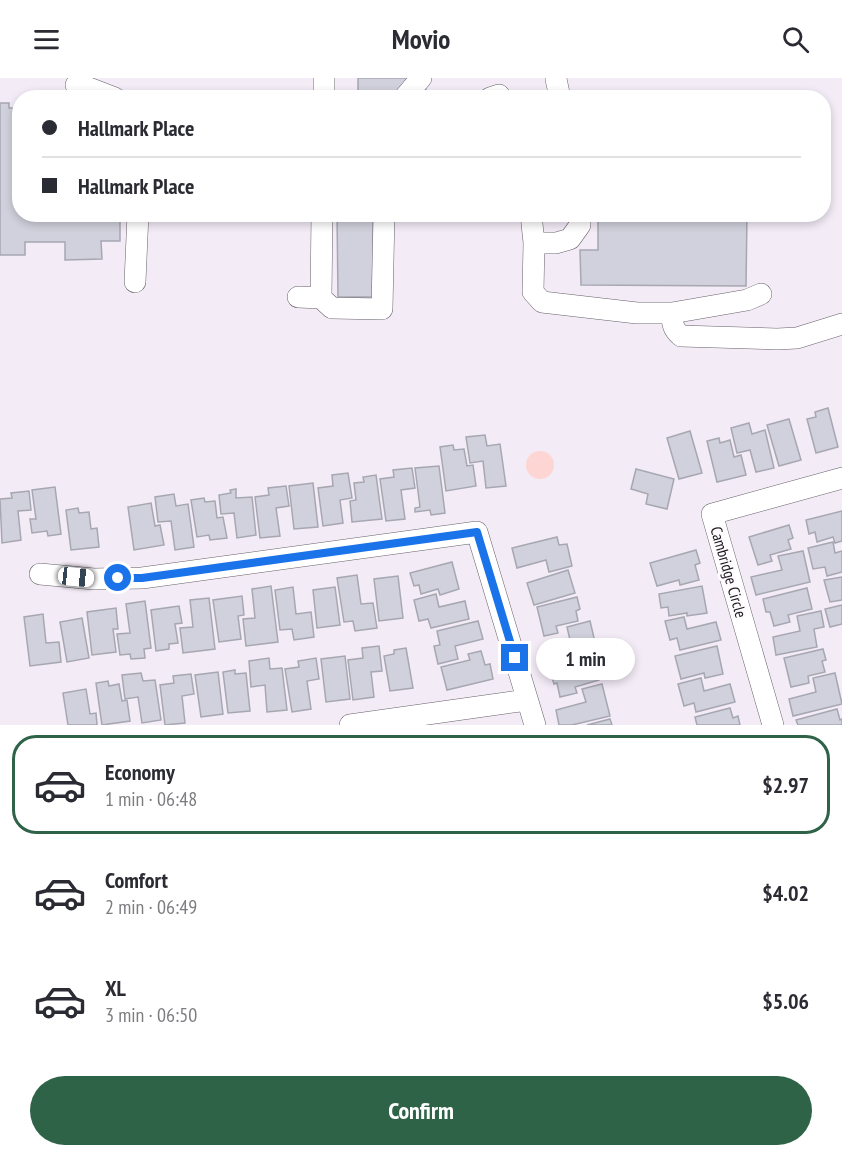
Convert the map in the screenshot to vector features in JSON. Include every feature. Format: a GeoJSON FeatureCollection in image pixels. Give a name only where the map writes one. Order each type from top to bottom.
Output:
{"type":"FeatureCollection","features":[{"type":"Feature","properties":{"kind":"street"},"geometry":{"type":"LineString","coordinates":[[411,90],[421,78]]}},
{"type":"Feature","properties":{"kind":"street"},"geometry":{"type":"LineString","coordinates":[[70,90],[89,87],[96,90]]}},
{"type":"Feature","properties":{"kind":"street"},"geometry":{"type":"LineString","coordinates":[[135,282],[138,222]]}},
{"type":"Feature","properties":{"kind":"street"},"geometry":{"type":"LineString","coordinates":[[321,298],[322,222]]}},
{"type":"Feature","properties":{"kind":"street"},"geometry":{"type":"LineString","coordinates":[[298,297],[321,298],[332,308],[382,309],[384,222]]}},
{"type":"Feature","properties":{"kind":"street"},"geometry":{"type":"LineString","coordinates":[[532,222],[534,243],[533,292],[542,302],[637,313],[672,313],[747,300],[761,294]]}},
{"type":"Feature","properties":{"kind":"street"},"geometry":{"type":"LineString","coordinates":[[534,243],[556,243],[570,239],[580,222]]}},
{"type":"Feature","properties":{"kind":"street"},"geometry":{"type":"LineString","coordinates":[[672,313],[675,331],[681,336],[797,338],[842,324]]}},
{"type":"Feature","properties":{"kind":"street","name":"Cambridge Circle"},"geometry":{"type":"LineString","coordinates":[[773,725],[712,514],[842,478]]}},
{"type":"Feature","properties":{"kind":"street"},"geometry":{"type":"LineString","coordinates":[[40,574],[94,579],[142,578],[477,532],[535,725]]}},
{"type":"Feature","properties":{"kind":"street"},"geometry":{"type":"LineString","coordinates":[[350,725],[527,700]]}},
{"type":"Feature","properties":{"kind":"shaded area"},"geometry":{"type":"Polygon","coordinates":[[[540,451],[550,455],[554,465],[550,475],[540,479],[530,475],[526,465],[530,455],[540,451]]]}},
{"type":"Feature","properties":{"kind":"building"},"geometry":{"type":"Polygon","coordinates":[[[358,78],[414,78],[426,89],[425,90],[358,90],[358,78]]]}},
{"type":"Feature","properties":{"kind":"building"},"geometry":{"type":"Polygon","coordinates":[[[0,103],[9,103],[9,108],[12,108],[12,222],[120,222],[120,241],[101,241],[102,259],[65,260],[65,242],[25,242],[25,255],[0,255],[0,103]]]}},
{"type":"Feature","properties":{"kind":"building"},"geometry":{"type":"Polygon","coordinates":[[[337,222],[373,222],[374,297],[338,297],[337,222]]]}},
{"type":"Feature","properties":{"kind":"building"},"geometry":{"type":"Polygon","coordinates":[[[598,222],[747,222],[746,286],[581,285],[580,250],[598,250],[598,222]]]}},
{"type":"Feature","properties":{"kind":"building"},"geometry":{"type":"Polygon","coordinates":[[[828,408],[838,447],[816,453],[807,419],[816,417],[815,412],[828,408]]]}},
{"type":"Feature","properties":{"kind":"building"},"geometry":{"type":"Polygon","coordinates":[[[789,419],[801,460],[779,466],[767,425],[789,419]]]}},
{"type":"Feature","properties":{"kind":"building"},"geometry":{"type":"Polygon","coordinates":[[[749,423],[752,434],[765,430],[774,468],[756,472],[750,450],[737,453],[731,428],[749,423]]]}},
{"type":"Feature","properties":{"kind":"building"},"geometry":{"type":"Polygon","coordinates":[[[690,431],[702,473],[679,479],[667,438],[690,431]]]}},
{"type":"Feature","properties":{"kind":"building"},"geometry":{"type":"Polygon","coordinates":[[[485,435],[487,446],[500,444],[506,486],[486,488],[483,461],[470,463],[466,437],[485,435]]]}},
{"type":"Feature","properties":{"kind":"building"},"geometry":{"type":"Polygon","coordinates":[[[719,438],[720,443],[730,440],[734,457],[741,455],[746,475],[717,482],[707,441],[719,438]]]}},
{"type":"Feature","properties":{"kind":"building"},"geometry":{"type":"Polygon","coordinates":[[[453,445],[454,450],[464,449],[467,466],[473,465],[476,486],[446,491],[440,447],[453,445]]]}},
{"type":"Feature","properties":{"kind":"building"},"geometry":{"type":"Polygon","coordinates":[[[439,466],[445,513],[431,515],[430,510],[415,512],[415,508],[420,507],[415,468],[439,466]]]}},
{"type":"Feature","properties":{"kind":"building"},"geometry":{"type":"Polygon","coordinates":[[[412,468],[415,488],[401,490],[405,519],[386,521],[380,479],[394,477],[393,470],[412,468]]]}},
{"type":"Feature","properties":{"kind":"building"},"geometry":{"type":"Polygon","coordinates":[[[636,469],[674,479],[667,509],[646,504],[648,494],[631,489],[636,469]]]}},
{"type":"Feature","properties":{"kind":"building"},"geometry":{"type":"Polygon","coordinates":[[[348,473],[352,498],[340,500],[343,523],[323,526],[318,488],[333,486],[332,475],[348,473]]]}},
{"type":"Feature","properties":{"kind":"building"},"geometry":{"type":"Polygon","coordinates":[[[376,475],[382,519],[352,522],[350,501],[356,500],[354,483],[364,482],[363,477],[376,475]]]}},
{"type":"Feature","properties":{"kind":"building"},"geometry":{"type":"Polygon","coordinates":[[[313,483],[318,527],[294,529],[289,486],[313,483]]]}},
{"type":"Feature","properties":{"kind":"building"},"geometry":{"type":"Polygon","coordinates":[[[286,486],[289,506],[276,508],[280,536],[260,538],[255,497],[269,495],[268,488],[286,486]]]}},
{"type":"Feature","properties":{"kind":"building"},"geometry":{"type":"Polygon","coordinates":[[[55,487],[61,534],[48,536],[47,531],[32,533],[30,519],[36,519],[32,490],[55,487]]]}},
{"type":"Feature","properties":{"kind":"building"},"geometry":{"type":"Polygon","coordinates":[[[236,489],[236,498],[252,497],[256,535],[237,538],[234,513],[221,514],[219,495],[231,493],[230,490],[236,489]]]}},
{"type":"Feature","properties":{"kind":"building"},"geometry":{"type":"Polygon","coordinates":[[[29,491],[31,510],[18,511],[21,540],[2,543],[0,499],[12,498],[11,493],[29,491]]]}},
{"type":"Feature","properties":{"kind":"building"},"geometry":{"type":"Polygon","coordinates":[[[174,494],[176,506],[188,504],[194,547],[175,550],[171,521],[158,522],[155,497],[174,494]]]}},
{"type":"Feature","properties":{"kind":"building"},"geometry":{"type":"Polygon","coordinates":[[[204,498],[205,502],[215,501],[217,518],[223,517],[227,538],[210,540],[209,535],[197,537],[191,500],[204,498]]]}},
{"type":"Feature","properties":{"kind":"building"},"geometry":{"type":"Polygon","coordinates":[[[151,503],[155,526],[160,525],[164,545],[134,550],[128,507],[151,503]]]}},
{"type":"Feature","properties":{"kind":"building"},"geometry":{"type":"Polygon","coordinates":[[[78,508],[79,513],[89,512],[91,529],[97,528],[99,547],[71,550],[66,510],[78,508]]]}},
{"type":"Feature","properties":{"kind":"building"},"geometry":{"type":"Polygon","coordinates":[[[842,511],[842,541],[835,543],[833,537],[817,542],[815,532],[809,534],[806,520],[842,511]]]}},
{"type":"Feature","properties":{"kind":"building"},"geometry":{"type":"Polygon","coordinates":[[[789,525],[793,538],[788,540],[791,549],[770,555],[772,561],[758,565],[749,537],[789,525]]]}},
{"type":"Feature","properties":{"kind":"building"},"geometry":{"type":"Polygon","coordinates":[[[557,537],[559,545],[567,544],[572,566],[549,572],[546,560],[517,568],[512,548],[557,537]]]}},
{"type":"Feature","properties":{"kind":"building"},"geometry":{"type":"Polygon","coordinates":[[[833,542],[835,553],[842,551],[842,572],[827,576],[825,567],[813,569],[808,548],[833,542]]]}},
{"type":"Feature","properties":{"kind":"building"},"geometry":{"type":"Polygon","coordinates":[[[696,550],[700,563],[695,565],[699,580],[680,585],[679,580],[657,586],[650,563],[696,550]]]}},
{"type":"Feature","properties":{"kind":"building"},"geometry":{"type":"Polygon","coordinates":[[[803,551],[810,582],[756,595],[751,577],[782,570],[778,556],[803,551]]]}},
{"type":"Feature","properties":{"kind":"building"},"geometry":{"type":"Polygon","coordinates":[[[452,562],[459,589],[440,595],[438,589],[421,594],[419,585],[414,586],[410,573],[452,562]]]}},
{"type":"Feature","properties":{"kind":"building"},"geometry":{"type":"Polygon","coordinates":[[[568,570],[575,593],[534,605],[527,583],[568,570]]]}},
{"type":"Feature","properties":{"kind":"building"},"geometry":{"type":"Polygon","coordinates":[[[357,575],[361,604],[373,603],[377,628],[355,631],[353,621],[344,622],[337,578],[357,575]]]}},
{"type":"Feature","properties":{"kind":"building"},"geometry":{"type":"Polygon","coordinates":[[[398,576],[403,618],[379,621],[374,579],[398,576]]]}},
{"type":"Feature","properties":{"kind":"building"},"geometry":{"type":"Polygon","coordinates":[[[842,577],[842,600],[830,602],[824,580],[842,577]]]}},
{"type":"Feature","properties":{"kind":"building"},"geometry":{"type":"Polygon","coordinates":[[[271,586],[278,642],[246,646],[243,619],[255,618],[252,589],[271,586]]]}},
{"type":"Feature","properties":{"kind":"building"},"geometry":{"type":"Polygon","coordinates":[[[702,586],[707,613],[669,616],[668,607],[661,608],[659,594],[702,586]]]}},
{"type":"Feature","properties":{"kind":"building"},"geometry":{"type":"Polygon","coordinates":[[[293,587],[296,614],[311,612],[314,637],[294,640],[292,629],[280,630],[275,590],[293,587]]]}},
{"type":"Feature","properties":{"kind":"building"},"geometry":{"type":"Polygon","coordinates":[[[335,587],[340,625],[317,628],[313,590],[335,587]]]}},
{"type":"Feature","properties":{"kind":"building"},"geometry":{"type":"Polygon","coordinates":[[[807,588],[812,609],[788,615],[790,622],[774,626],[770,612],[766,612],[763,599],[807,588]]]}},
{"type":"Feature","properties":{"kind":"building"},"geometry":{"type":"Polygon","coordinates":[[[436,594],[439,607],[465,601],[469,619],[431,628],[428,619],[419,621],[414,600],[436,594]]]}},
{"type":"Feature","properties":{"kind":"building"},"geometry":{"type":"Polygon","coordinates":[[[242,596],[244,615],[238,616],[241,639],[219,642],[213,600],[242,596]]]}},
{"type":"Feature","properties":{"kind":"building"},"geometry":{"type":"Polygon","coordinates":[[[577,597],[580,609],[576,611],[578,621],[556,626],[558,633],[544,636],[537,607],[577,597]]]}},
{"type":"Feature","properties":{"kind":"building"},"geometry":{"type":"Polygon","coordinates":[[[209,598],[215,649],[183,653],[180,628],[193,627],[190,600],[209,598]]]}},
{"type":"Feature","properties":{"kind":"building"},"geometry":{"type":"Polygon","coordinates":[[[145,601],[151,648],[144,649],[145,658],[131,659],[130,654],[120,655],[117,634],[130,633],[126,604],[145,601]]]}},
{"type":"Feature","properties":{"kind":"building"},"geometry":{"type":"Polygon","coordinates":[[[842,605],[842,624],[830,627],[825,609],[842,605]]]}},
{"type":"Feature","properties":{"kind":"building"},"geometry":{"type":"Polygon","coordinates":[[[179,606],[182,623],[175,624],[178,643],[169,644],[169,649],[156,651],[151,610],[179,606]]]}},
{"type":"Feature","properties":{"kind":"building"},"geometry":{"type":"Polygon","coordinates":[[[116,608],[118,629],[113,629],[116,652],[92,655],[87,612],[116,608]]]}},
{"type":"Feature","properties":{"kind":"building"},"geometry":{"type":"Polygon","coordinates":[[[821,611],[824,627],[814,629],[817,647],[776,655],[773,637],[800,631],[797,616],[821,611]]]}},
{"type":"Feature","properties":{"kind":"building"},"geometry":{"type":"Polygon","coordinates":[[[43,614],[46,643],[59,642],[61,662],[30,666],[24,617],[43,614]]]}},
{"type":"Feature","properties":{"kind":"building"},"geometry":{"type":"Polygon","coordinates":[[[684,617],[687,629],[716,622],[721,640],[680,650],[677,638],[670,640],[665,621],[684,617]]]}},
{"type":"Feature","properties":{"kind":"building"},"geometry":{"type":"Polygon","coordinates":[[[82,618],[89,658],[67,662],[60,622],[82,618]]]}},
{"type":"Feature","properties":{"kind":"building"},"geometry":{"type":"Polygon","coordinates":[[[478,621],[483,639],[455,646],[458,659],[438,664],[434,646],[440,645],[437,631],[478,621]]]}},
{"type":"Feature","properties":{"kind":"building"},"geometry":{"type":"Polygon","coordinates":[[[590,621],[595,642],[585,644],[588,656],[549,666],[544,647],[570,640],[567,627],[590,621]]]}},
{"type":"Feature","properties":{"kind":"building"},"geometry":{"type":"Polygon","coordinates":[[[379,646],[382,671],[371,672],[374,697],[353,700],[348,660],[363,658],[362,648],[379,646]]]}},
{"type":"Feature","properties":{"kind":"building"},"geometry":{"type":"Polygon","coordinates":[[[717,646],[723,674],[705,678],[704,673],[681,679],[675,656],[717,646]]]}},
{"type":"Feature","properties":{"kind":"building"},"geometry":{"type":"Polygon","coordinates":[[[406,648],[413,688],[390,691],[384,656],[394,654],[394,650],[406,648]]]}},
{"type":"Feature","properties":{"kind":"building"},"geometry":{"type":"Polygon","coordinates":[[[823,649],[826,660],[822,661],[825,672],[808,676],[809,683],[791,687],[784,658],[823,649]]]}},
{"type":"Feature","properties":{"kind":"building"},"geometry":{"type":"Polygon","coordinates":[[[481,651],[485,665],[490,664],[493,679],[447,690],[441,667],[470,660],[468,654],[481,651]]]}},
{"type":"Feature","properties":{"kind":"building"},"geometry":{"type":"Polygon","coordinates":[[[345,656],[350,699],[326,702],[321,659],[345,656]]]}},
{"type":"Feature","properties":{"kind":"building"},"geometry":{"type":"Polygon","coordinates":[[[269,658],[270,669],[282,668],[287,710],[267,712],[265,685],[251,687],[249,661],[269,658]]]}},
{"type":"Feature","properties":{"kind":"building"},"geometry":{"type":"Polygon","coordinates":[[[316,658],[319,679],[307,681],[311,709],[292,712],[285,669],[299,667],[298,661],[316,658]]]}},
{"type":"Feature","properties":{"kind":"building"},"geometry":{"type":"Polygon","coordinates":[[[594,659],[599,680],[575,687],[577,693],[560,697],[557,683],[554,684],[550,671],[594,659]]]}},
{"type":"Feature","properties":{"kind":"building"},"geometry":{"type":"Polygon","coordinates":[[[235,670],[235,674],[246,673],[250,711],[228,713],[223,672],[235,670]]]}},
{"type":"Feature","properties":{"kind":"building"},"geometry":{"type":"Polygon","coordinates":[[[218,672],[223,714],[201,717],[195,675],[218,672]]]}},
{"type":"Feature","properties":{"kind":"building"},"geometry":{"type":"Polygon","coordinates":[[[141,673],[143,681],[155,680],[161,720],[142,723],[138,697],[125,699],[122,675],[141,673]]]}},
{"type":"Feature","properties":{"kind":"building"},"geometry":{"type":"Polygon","coordinates":[[[835,673],[842,704],[793,716],[789,699],[816,692],[813,678],[835,673]]]}},
{"type":"Feature","properties":{"kind":"building"},"geometry":{"type":"Polygon","coordinates":[[[191,674],[194,694],[182,696],[185,723],[165,725],[160,685],[174,683],[173,676],[191,674]]]}},
{"type":"Feature","properties":{"kind":"building"},"geometry":{"type":"Polygon","coordinates":[[[701,678],[704,691],[730,684],[735,702],[696,712],[694,703],[684,706],[678,684],[701,678]]]}},
{"type":"Feature","properties":{"kind":"building"},"geometry":{"type":"Polygon","coordinates":[[[108,681],[109,686],[119,684],[122,701],[127,700],[130,721],[102,725],[96,683],[108,681]]]}},
{"type":"Feature","properties":{"kind":"building"},"geometry":{"type":"Polygon","coordinates":[[[602,684],[610,716],[572,725],[559,725],[556,710],[586,702],[582,689],[602,684]]]}},
{"type":"Feature","properties":{"kind":"building"},"geometry":{"type":"Polygon","coordinates":[[[86,689],[90,714],[96,713],[97,725],[68,725],[63,693],[86,689]]]}},
{"type":"Feature","properties":{"kind":"building"},"geometry":{"type":"Polygon","coordinates":[[[730,708],[733,718],[738,716],[740,725],[697,725],[695,717],[730,708]]]}},
{"type":"Feature","properties":{"kind":"building"},"geometry":{"type":"Polygon","coordinates":[[[837,709],[842,725],[798,725],[796,720],[837,709]]]}},
{"type":"Feature","properties":{"kind":"building"},"geometry":{"type":"Polygon","coordinates":[[[610,719],[612,725],[587,725],[610,719]]]}},
{"type":"Feature","properties":{"kind":"route"},"geometry":{"type":"LineString","coordinates":[[118,578],[142,578],[477,532],[515,658]]}}]}
